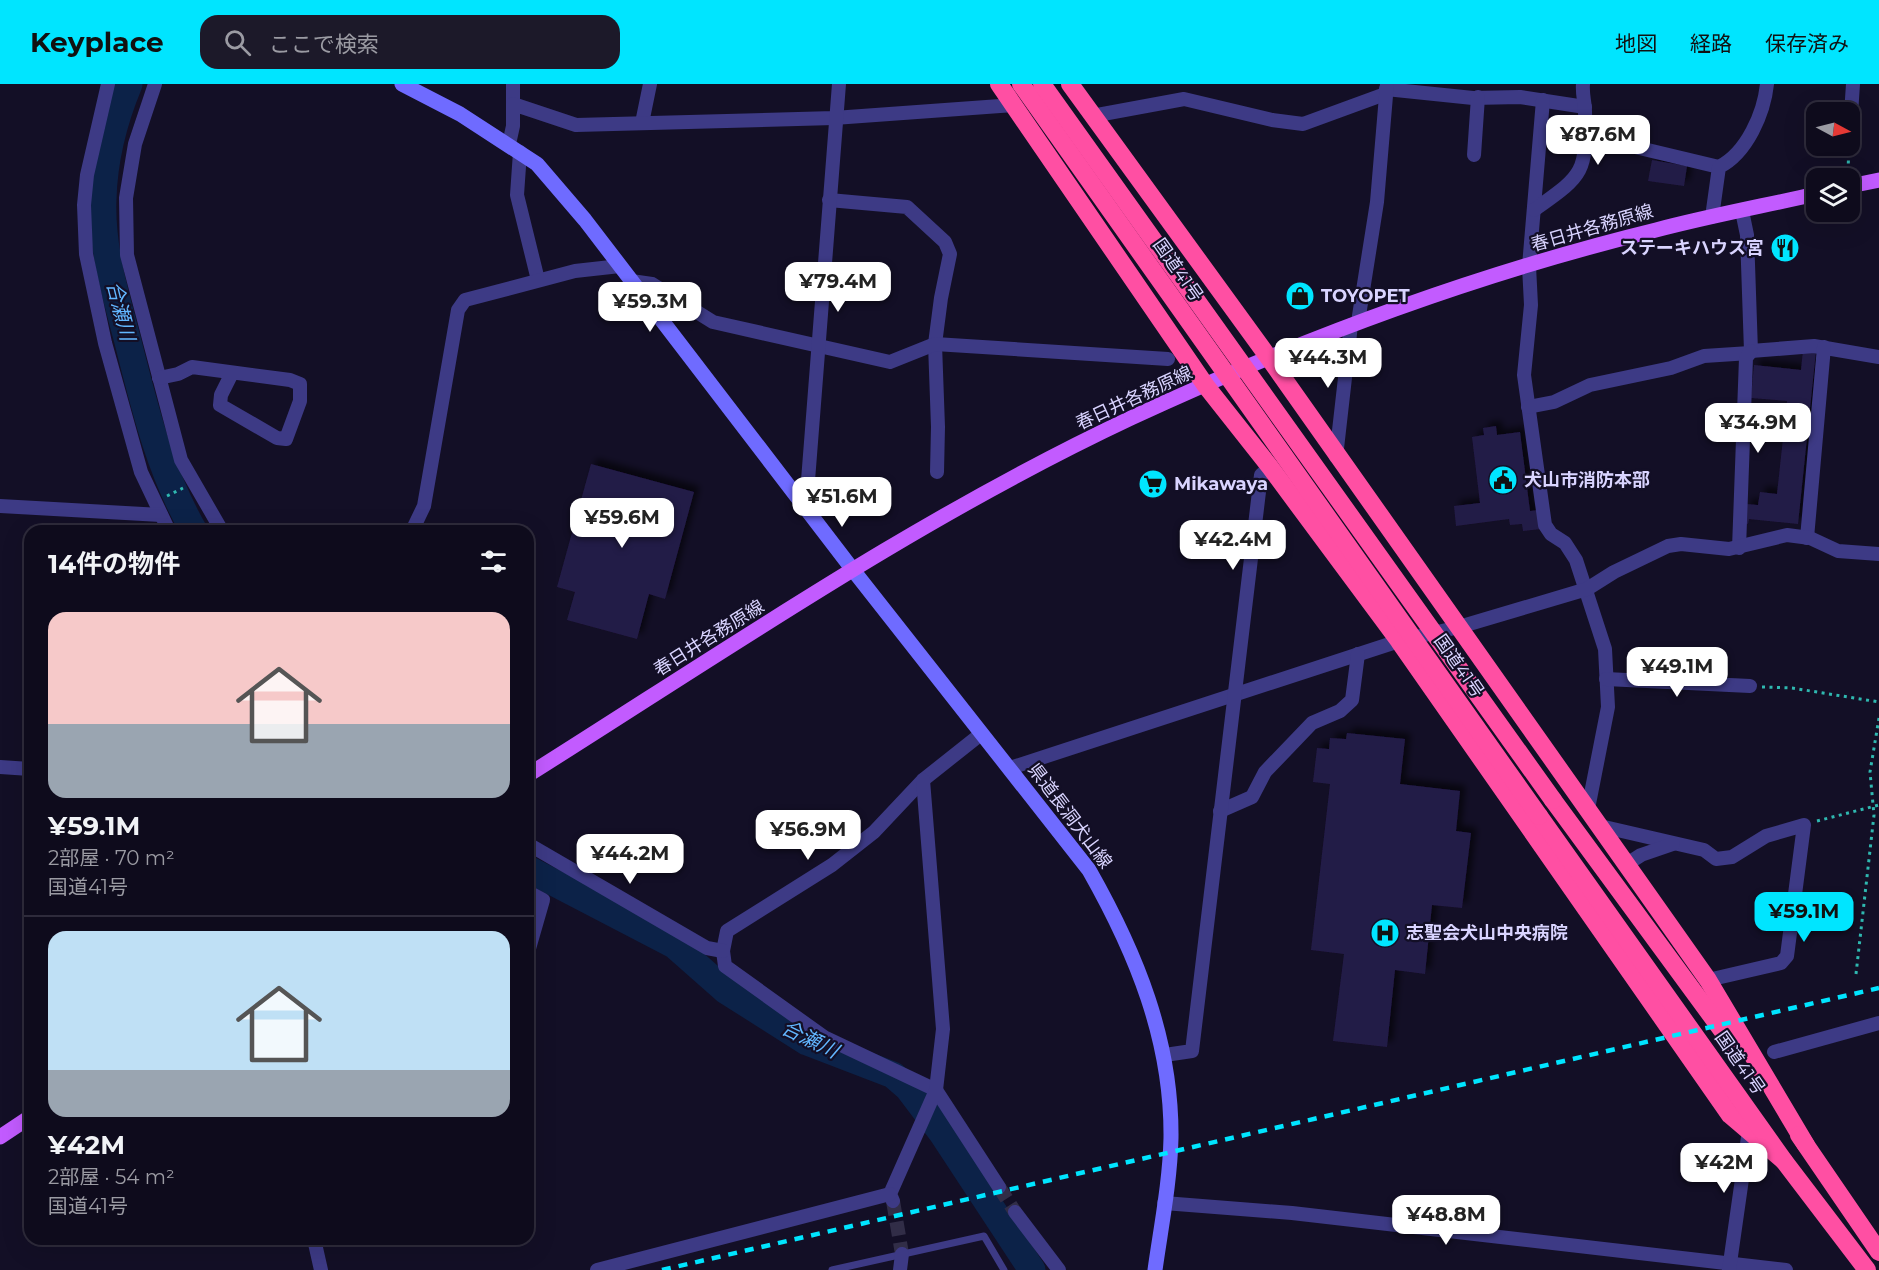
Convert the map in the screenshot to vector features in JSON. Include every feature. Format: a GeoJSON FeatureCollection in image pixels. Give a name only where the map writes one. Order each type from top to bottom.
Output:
{"type":"FeatureCollection","features":[{"type":"Feature","properties":{"kind":"highway"},"geometry":{"type":"LineString","coordinates":[[999,84],[1206,386],[1270,466],[1398,641],[1723,1105],[1784,1161]]}},
{"type":"Feature","properties":{"kind":"highway","name":"国道41号"},"geometry":{"type":"LineString","coordinates":[[1021,84],[1784,1161],[1867,1270]]}},
{"type":"Feature","properties":{"kind":"highway","name":"国道41号"},"geometry":{"type":"LineString","coordinates":[[1042,84],[1553,800],[1806,1145],[1879,1252]]}},
{"type":"Feature","properties":{"kind":"highway"},"geometry":{"type":"LineString","coordinates":[[1070,84],[1269,358],[1336,457],[1708,980],[1806,1145]]}},
{"type":"Feature","properties":{"kind":"main road","name":"県道長洞犬山線"},"geometry":{"type":"LineString","coordinates":[[402,84],[460,114],[537,164],[585,220],[853,570],[1089,870],[1119,922],[1147,989],[1165,1055],[1171,1138],[1155,1270]]}},
{"type":"Feature","properties":{"kind":"main road"},"geometry":{"type":"LineString","coordinates":[[1860,180],[1879,180]]}},
{"type":"Feature","properties":{"kind":"main road","name":"春日井各務原線"},"geometry":{"type":"LineString","coordinates":[[534,771],[853,570],[980,496],[1130,419],[1269,358],[1355,324],[1529,266],[1654,230],[1806,196]]}},
{"type":"Feature","properties":{"kind":"main road"},"geometry":{"type":"LineString","coordinates":[[0,1137],[24,1121]]}},
{"type":"Feature","properties":{"kind":"street"},"geometry":{"type":"LineString","coordinates":[[108,84],[87,175],[84,205],[86,254],[105,343],[141,472],[166,525]]}},
{"type":"Feature","properties":{"kind":"street"},"geometry":{"type":"LineString","coordinates":[[155,84],[135,144],[126,198],[128,255],[181,460],[219,525]]}},
{"type":"Feature","properties":{"kind":"street"},"geometry":{"type":"LineString","coordinates":[[513,84],[517,195],[538,280]]}},
{"type":"Feature","properties":{"kind":"street"},"geometry":{"type":"LineString","coordinates":[[642,123],[650,84]]}},
{"type":"Feature","properties":{"kind":"street"},"geometry":{"type":"LineString","coordinates":[[806,506],[820,345],[834,118],[839,84]]}},
{"type":"Feature","properties":{"kind":"street"},"geometry":{"type":"LineString","coordinates":[[1534,210],[1575,179],[1584,160],[1586,140],[1583,84]]}},
{"type":"Feature","properties":{"kind":"street"},"geometry":{"type":"LineString","coordinates":[[1586,140],[1631,146],[1719,167],[1727,163],[1756,126],[1764,107],[1767,84]]}},
{"type":"Feature","properties":{"kind":"street"},"geometry":{"type":"LineString","coordinates":[[1852,102],[1854,84]]}},
{"type":"Feature","properties":{"kind":"street"},"geometry":{"type":"LineString","coordinates":[[1336,457],[1355,324],[1377,202],[1386,89]]}},
{"type":"Feature","properties":{"kind":"street"},"geometry":{"type":"LineString","coordinates":[[1092,116],[1184,99],[1272,120],[1303,124],[1386,89],[1543,100],[1585,106]]}},
{"type":"Feature","properties":{"kind":"street"},"geometry":{"type":"LineString","coordinates":[[1474,155],[1478,97]]}},
{"type":"Feature","properties":{"kind":"street"},"geometry":{"type":"LineString","coordinates":[[1543,100],[1529,266],[1531,305],[1524,375],[1545,525],[1571,552],[1587,589],[1605,649],[1608,707],[1587,809]]}},
{"type":"Feature","properties":{"kind":"street"},"geometry":{"type":"LineString","coordinates":[[513,104],[576,125],[834,118],[1014,105]]}},
{"type":"Feature","properties":{"kind":"street"},"geometry":{"type":"LineString","coordinates":[[1712,217],[1719,167]]}},
{"type":"Feature","properties":{"kind":"street"},"geometry":{"type":"LineString","coordinates":[[830,200],[907,207],[945,242],[950,254],[935,344],[937,472]]}},
{"type":"Feature","properties":{"kind":"street"},"geometry":{"type":"LineString","coordinates":[[1739,548],[1746,358],[1751,352],[1747,235],[1742,210]]}},
{"type":"Feature","properties":{"kind":"street"},"geometry":{"type":"LineString","coordinates":[[415,525],[424,506],[458,310],[465,300],[575,271],[620,266]]}},
{"type":"Feature","properties":{"kind":"street"},"geometry":{"type":"LineString","coordinates":[[631,281],[652,284],[713,322],[890,362],[935,344],[1168,359]]}},
{"type":"Feature","properties":{"kind":"street"},"geometry":{"type":"LineString","coordinates":[[1528,407],[1554,402],[1590,385],[1671,368],[1704,356],[1824,347],[1879,357]]}},
{"type":"Feature","properties":{"kind":"street"},"geometry":{"type":"LineString","coordinates":[[1807,538],[1824,347]]}},
{"type":"Feature","properties":{"kind":"street"},"geometry":{"type":"LineString","coordinates":[[159,378],[178,374],[192,367],[290,380],[300,384],[300,401],[286,439],[277,438],[220,405],[221,395],[232,374]]}},
{"type":"Feature","properties":{"kind":"street"},"geometry":{"type":"LineString","coordinates":[[1165,1055],[1192,1051],[1233,694],[1262,475],[1270,466]]}},
{"type":"Feature","properties":{"kind":"street"},"geometry":{"type":"LineString","coordinates":[[0,506],[158,509]]}},
{"type":"Feature","properties":{"kind":"street"},"geometry":{"type":"LineString","coordinates":[[1010,768],[1398,641],[1459,627],[1587,589],[1614,572],[1668,546],[1681,544],[1739,548],[1787,535],[1807,538],[1838,551],[1879,554]]}},
{"type":"Feature","properties":{"kind":"street"},"geometry":{"type":"LineString","coordinates":[[1220,811],[1252,797],[1264,772],[1312,723],[1340,711],[1352,700],[1358,654]]}},
{"type":"Feature","properties":{"kind":"street"},"geometry":{"type":"LineString","coordinates":[[1606,679],[1750,686]]}},
{"type":"Feature","properties":{"kind":"street"},"geometry":{"type":"LineString","coordinates":[[981,734],[923,780],[874,832],[849,852],[727,931],[723,951],[725,966],[824,1037],[936,1090],[999,1187]]}},
{"type":"Feature","properties":{"kind":"street"},"geometry":{"type":"LineString","coordinates":[[0,767],[24,769]]}},
{"type":"Feature","properties":{"kind":"street"},"geometry":{"type":"LineString","coordinates":[[597,1270],[892,1198],[936,1090],[943,1029],[923,780]]}},
{"type":"Feature","properties":{"kind":"street"},"geometry":{"type":"LineString","coordinates":[[1600,826],[1704,850],[1716,859],[1732,857],[1766,836],[1804,825],[1787,956],[1781,963],[1708,980]]}},
{"type":"Feature","properties":{"kind":"street"},"geometry":{"type":"LineString","coordinates":[[1627,864],[1641,855],[1675,843]]}},
{"type":"Feature","properties":{"kind":"street"},"geometry":{"type":"LineString","coordinates":[[534,847],[707,948],[723,951]]}},
{"type":"Feature","properties":{"kind":"street"},"geometry":{"type":"LineString","coordinates":[[534,895],[543,900],[534,931]]}},
{"type":"Feature","properties":{"kind":"street"},"geometry":{"type":"LineString","coordinates":[[1774,1052],[1879,1023]]}},
{"type":"Feature","properties":{"kind":"street"},"geometry":{"type":"LineString","coordinates":[[1730,1266],[1749,1130]]}},
{"type":"Feature","properties":{"kind":"street"},"geometry":{"type":"LineString","coordinates":[[1164,1203],[1304,1214],[1730,1266],[1786,1270]]}},
{"type":"Feature","properties":{"kind":"street"},"geometry":{"type":"LineString","coordinates":[[1015,1212],[1059,1270]]}},
{"type":"Feature","properties":{"kind":"street"},"geometry":{"type":"LineString","coordinates":[[315,1245],[321,1270]]}},
{"type":"Feature","properties":{"kind":"street"},"geometry":{"type":"LineString","coordinates":[[900,1270],[902,1254]]}},
{"type":"Feature","properties":{"kind":"lane"},"geometry":{"type":"LineString","coordinates":[[832,1270],[984,1236],[1004,1270]]}},
{"type":"Feature","properties":{"kind":"path"},"geometry":{"type":"LineString","coordinates":[[158,509],[192,483]]}},
{"type":"Feature","properties":{"kind":"path"},"geometry":{"type":"LineString","coordinates":[[1750,686],[1792,688],[1879,702]]}},
{"type":"Feature","properties":{"kind":"path"},"geometry":{"type":"LineString","coordinates":[[1856,974],[1874,807],[1869,772],[1879,718]]}},
{"type":"Feature","properties":{"kind":"path"},"geometry":{"type":"LineString","coordinates":[[1804,825],[1879,805]]}},
{"type":"Feature","properties":{"kind":"building"},"geometry":{"type":"Polygon","coordinates":[[[1652,160],[1687,166],[1684,186],[1648,181],[1652,160]]]}},
{"type":"Feature","properties":{"kind":"building"},"geometry":{"type":"Polygon","coordinates":[[[1803,350],[1816,351],[1798,524],[1749,519],[1748,524],[1744,523],[1746,504],[1758,505],[1760,492],[1777,494],[1787,401],[1751,398],[1754,365],[1801,370],[1803,350]]]}},
{"type":"Feature","properties":{"kind":"building"},"geometry":{"type":"Polygon","coordinates":[[[1496,426],[1497,435],[1520,432],[1530,511],[1539,510],[1541,529],[1523,531],[1522,524],[1510,525],[1509,519],[1456,526],[1454,506],[1480,503],[1472,437],[1484,435],[1483,428],[1496,426]]]}},
{"type":"Feature","properties":{"kind":"building"},"geometry":{"type":"Polygon","coordinates":[[[591,464],[694,492],[665,599],[649,594],[637,639],[567,620],[575,592],[557,587],[591,464]]]}},
{"type":"Feature","properties":{"kind":"building"},"geometry":{"type":"Polygon","coordinates":[[[1347,733],[1405,739],[1400,784],[1460,791],[1456,831],[1471,833],[1462,908],[1432,905],[1425,974],[1395,970],[1387,1047],[1333,1041],[1344,954],[1311,950],[1330,784],[1313,782],[1317,748],[1329,749],[1330,738],[1346,739],[1347,733]]]}},
{"type":"Feature","properties":{"kind":"waterway","name":"合瀬川"},"geometry":{"type":"LineString","coordinates":[[129,84],[114,126],[105,170],[104,234],[118,304],[154,437],[171,485],[191,525]]}},
{"type":"Feature","properties":{"kind":"waterway","name":"合瀬川"},"geometry":{"type":"LineString","coordinates":[[534,872],[674,945],[725,990],[807,1042],[893,1075],[908,1088],[942,1133],[1032,1270]]}},
{"type":"Feature","properties":{"kind":"tunnel"},"geometry":{"type":"LineString","coordinates":[[999,1187],[1015,1212]]}},
{"type":"Feature","properties":{"kind":"tunnel"},"geometry":{"type":"LineString","coordinates":[[893,1201],[902,1254]]}},
{"type":"Feature","properties":{"kind":"railway"},"geometry":{"type":"LineString","coordinates":[[662,1270],[1879,988]]}},
{"type":"Feature","properties":{"kind":"place","name":"ステーキハウス宮"},"geometry":{"type":"Point","coordinates":[1785,248]}},
{"type":"Feature","properties":{"kind":"place","name":"TOYOPET"},"geometry":{"type":"Point","coordinates":[1300,296]}},
{"type":"Feature","properties":{"kind":"place","name":"犬山市消防本部"},"geometry":{"type":"Point","coordinates":[1503,480]}},
{"type":"Feature","properties":{"kind":"place","name":"Mikawaya"},"geometry":{"type":"Point","coordinates":[1153,484]}},
{"type":"Feature","properties":{"kind":"place","name":"志聖会犬山中央病院"},"geometry":{"type":"Point","coordinates":[1385,933]}}]}
